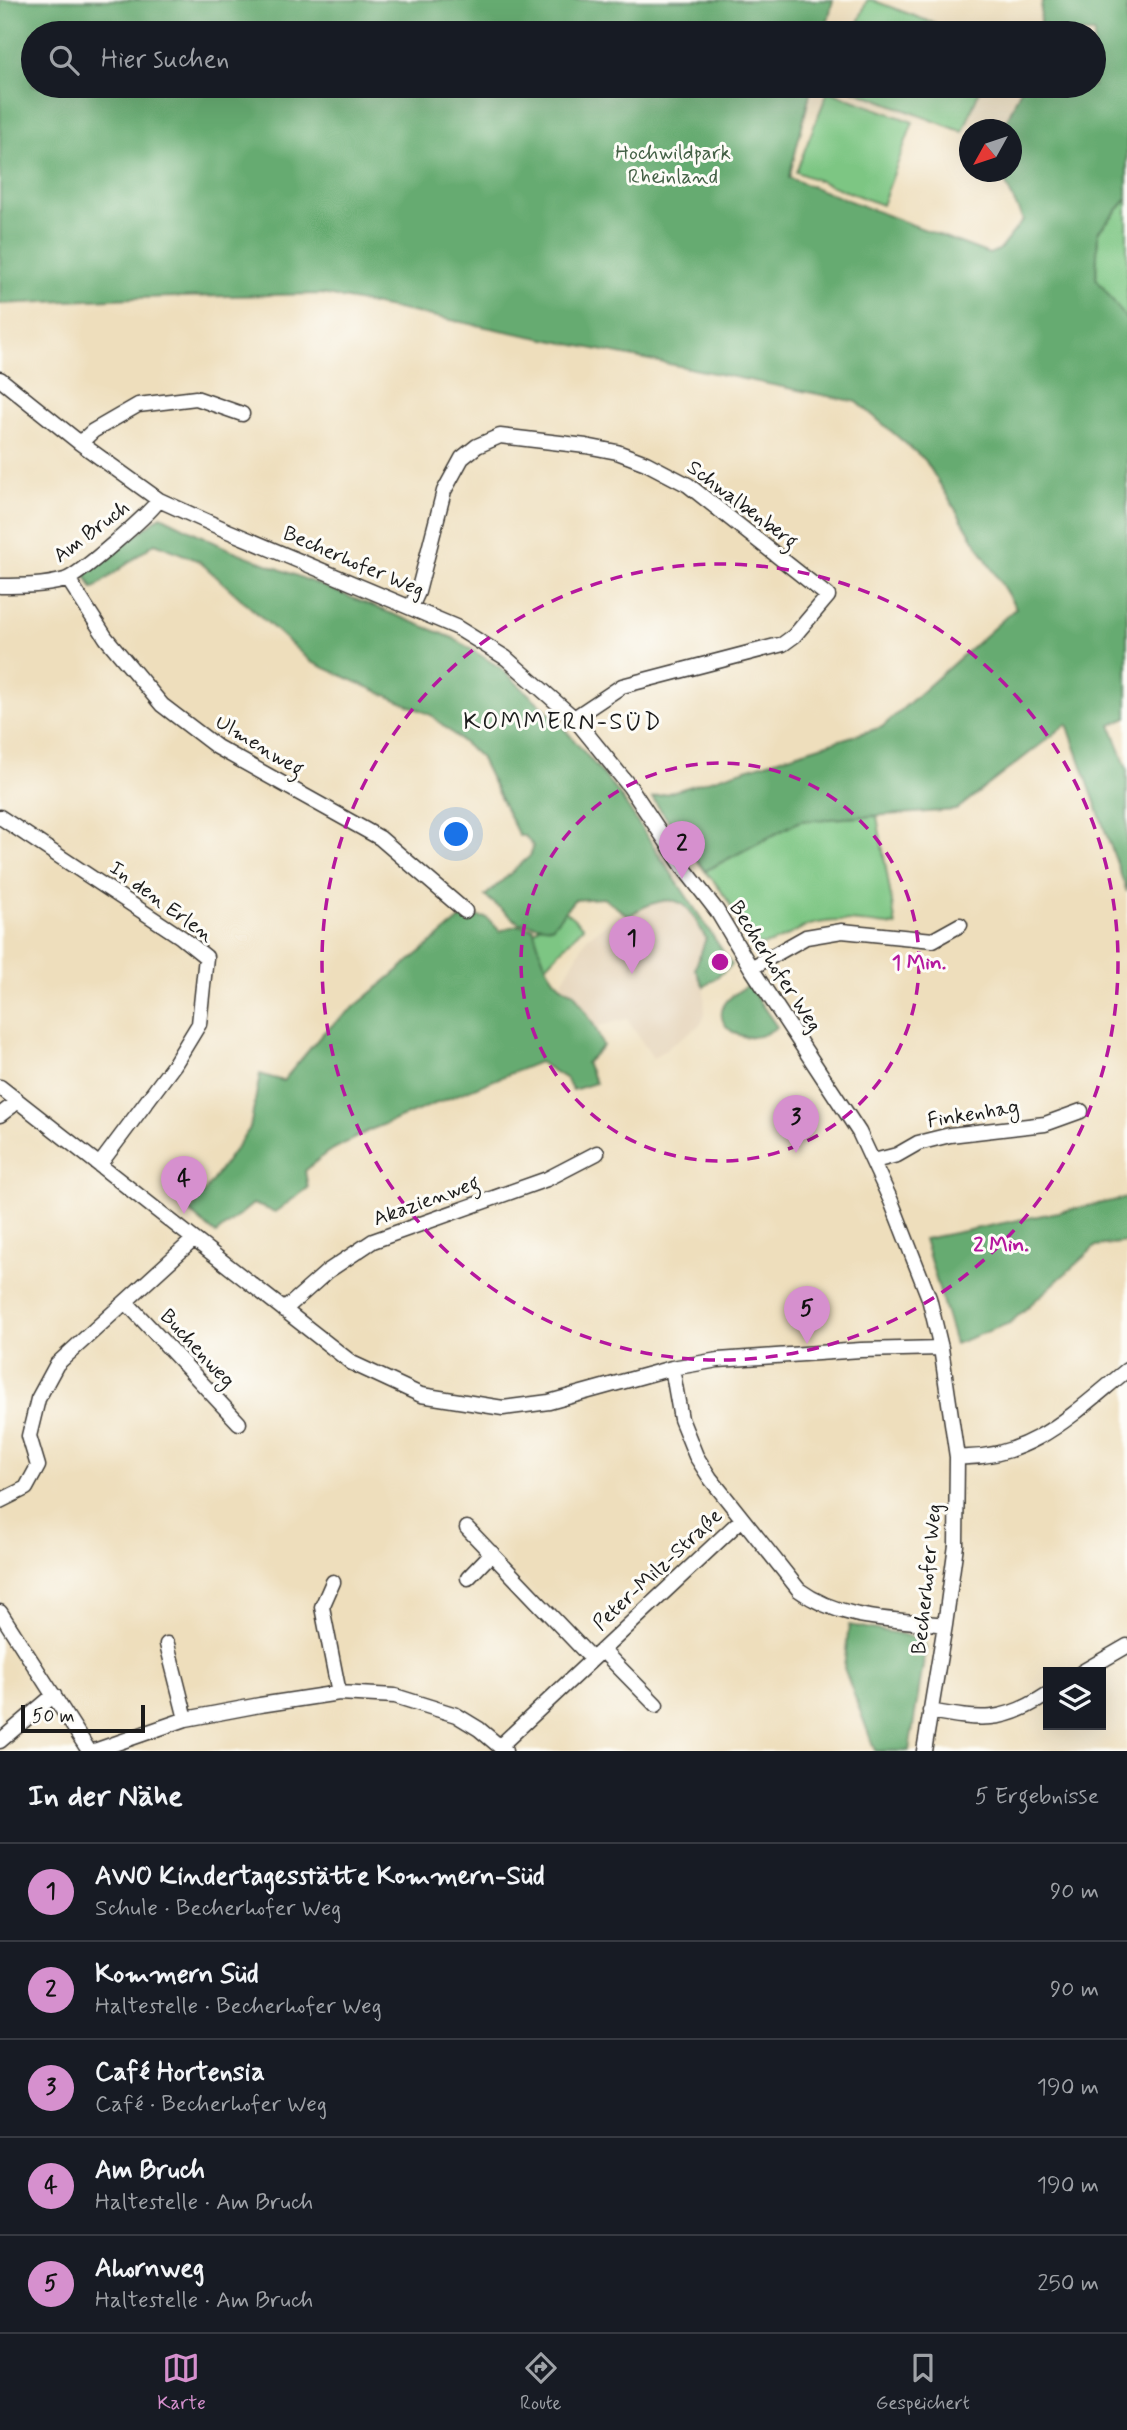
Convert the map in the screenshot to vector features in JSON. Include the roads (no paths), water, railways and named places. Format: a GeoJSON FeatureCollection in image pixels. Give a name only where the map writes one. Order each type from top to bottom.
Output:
{"type":"FeatureCollection","features":[{"type":"Feature","properties":{"kind":"street","name":"Becherhofer Weg"},"geometry":{"type":"LineString","coordinates":[[0,379],[80,443],[159,500],[456,627],[506,658],[574,718],[630,787],[686,871],[717,911],[751,968],[859,1132],[874,1161],[929,1298],[941,1348],[957,1457],[956,1545],[946,1625],[924,1751]]}},
{"type":"Feature","properties":{"kind":"street"},"geometry":{"type":"LineString","coordinates":[[80,443],[93,431],[138,405],[196,398],[242,414]]}},
{"type":"Feature","properties":{"kind":"street","name":"Schwalbenberg"},"geometry":{"type":"LineString","coordinates":[[411,607],[418,592],[444,491],[462,458],[477,446],[500,436],[586,446],[617,452],[646,463],[688,485],[828,596],[794,636],[783,644],[622,686],[574,718]]}},
{"type":"Feature","properties":{"kind":"street","name":"Am Bruch"},"geometry":{"type":"LineString","coordinates":[[0,586],[34,585],[68,579],[139,522],[159,500]]}},
{"type":"Feature","properties":{"kind":"street","name":"Ulmenweg"},"geometry":{"type":"LineString","coordinates":[[68,579],[106,638],[162,705],[217,747],[380,838],[465,911]]}},
{"type":"Feature","properties":{"kind":"street","name":"In den Erlen"},"geometry":{"type":"LineString","coordinates":[[0,817],[129,901],[206,957],[199,1024],[174,1065],[100,1164]]}},
{"type":"Feature","properties":{"kind":"street"},"geometry":{"type":"LineString","coordinates":[[751,968],[806,937],[842,931],[933,940],[960,925]]}},
{"type":"Feature","properties":{"kind":"street"},"geometry":{"type":"LineString","coordinates":[[0,1087],[352,1363],[421,1395],[503,1408],[549,1402],[672,1368],[718,1360],[861,1350],[941,1348]]}},
{"type":"Feature","properties":{"kind":"street"},"geometry":{"type":"LineString","coordinates":[[0,1115],[17,1101]]}},
{"type":"Feature","properties":{"kind":"street","name":"Finkenhag"},"geometry":{"type":"LineString","coordinates":[[874,1161],[897,1155],[918,1143],[1045,1125],[1081,1111]]}},
{"type":"Feature","properties":{"kind":"street","name":"Akazienweg"},"geometry":{"type":"LineString","coordinates":[[284,1310],[328,1271],[373,1241],[547,1179],[597,1153]]}},
{"type":"Feature","properties":{"kind":"street"},"geometry":{"type":"LineString","coordinates":[[0,1502],[26,1488],[38,1466],[29,1436],[38,1399],[58,1364],[193,1240]]}},
{"type":"Feature","properties":{"kind":"street","name":"Buchenweg"},"geometry":{"type":"LineString","coordinates":[[126,1302],[239,1423]]}},
{"type":"Feature","properties":{"kind":"street"},"geometry":{"type":"LineString","coordinates":[[672,1368],[681,1419],[696,1456],[710,1478],[799,1590],[813,1600],[845,1613],[946,1625]]}},
{"type":"Feature","properties":{"kind":"street"},"geometry":{"type":"LineString","coordinates":[[957,1457],[976,1458],[1020,1448],[1053,1429],[1127,1370]]}},
{"type":"Feature","properties":{"kind":"street","name":"Peter-Milz-Straße"},"geometry":{"type":"LineString","coordinates":[[503,1748],[597,1655],[742,1519]]}},
{"type":"Feature","properties":{"kind":"street"},"geometry":{"type":"LineString","coordinates":[[467,1528],[597,1655]]}},
{"type":"Feature","properties":{"kind":"street"},"geometry":{"type":"LineString","coordinates":[[468,1578],[492,1553]]}},
{"type":"Feature","properties":{"kind":"street"},"geometry":{"type":"LineString","coordinates":[[333,1582],[322,1607],[339,1693]]}},
{"type":"Feature","properties":{"kind":"street"},"geometry":{"type":"LineString","coordinates":[[0,1612],[92,1751],[186,1719],[339,1693],[395,1696],[413,1700],[456,1715],[503,1748]]}},
{"type":"Feature","properties":{"kind":"street"},"geometry":{"type":"LineString","coordinates":[[167,1644],[186,1719]]}},
{"type":"Feature","properties":{"kind":"street"},"geometry":{"type":"LineString","coordinates":[[1091,1667],[1127,1646]]}},
{"type":"Feature","properties":{"kind":"street","name":"Peter-Milz-Straße"},"geometry":{"type":"LineString","coordinates":[[597,1655],[656,1705]]}},
{"type":"Feature","properties":{"kind":"street"},"geometry":{"type":"LineString","coordinates":[[0,1741],[54,1695]]}},
{"type":"Feature","properties":{"kind":"street"},"geometry":{"type":"LineString","coordinates":[[930,1711],[981,1719],[1006,1716],[1031,1706],[1043,1698]]}},
{"type":"Feature","properties":{"kind":"place","name":"Kommern Süd"},"geometry":{"type":"Point","coordinates":[682,879]}},
{"type":"Feature","properties":{"kind":"place","name":"AWO Kindertagesstätte Kommern-Süd"},"geometry":{"type":"Point","coordinates":[632,974]}},
{"type":"Feature","properties":{"kind":"place","name":"Café Hortensia"},"geometry":{"type":"Point","coordinates":[796,1153]}},
{"type":"Feature","properties":{"kind":"place","name":"Am Bruch"},"geometry":{"type":"Point","coordinates":[184,1214]}},
{"type":"Feature","properties":{"kind":"place","name":"Ahornweg"},"geometry":{"type":"Point","coordinates":[807,1344]}},
{"type":"Feature","properties":{"kind":"district","name":"KOMMERN-SÜD"},"geometry":{"type":"Point","coordinates":[563,721]}},
{"type":"Feature","properties":{"kind":"park label","name":"Hochwildpark Rheinland"},"geometry":{"type":"Point","coordinates":[673,164]}}]}
